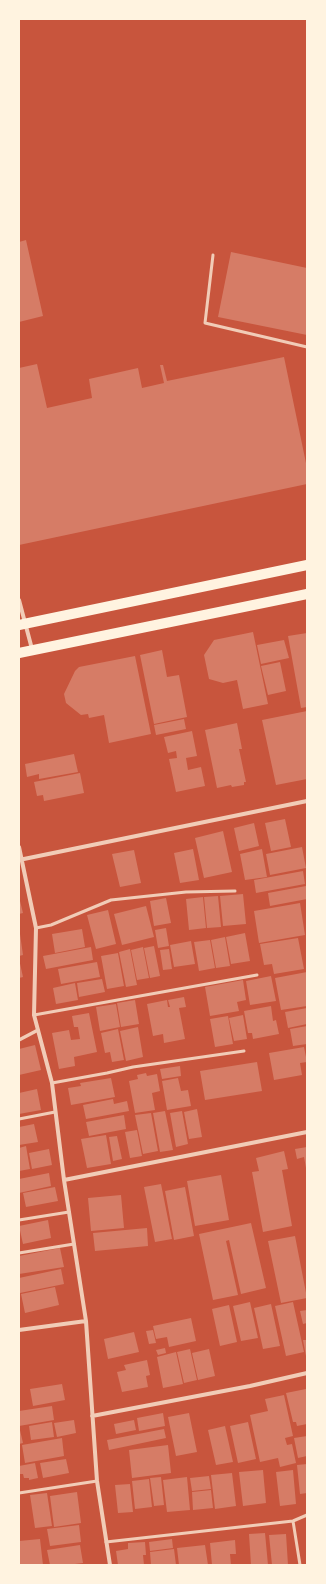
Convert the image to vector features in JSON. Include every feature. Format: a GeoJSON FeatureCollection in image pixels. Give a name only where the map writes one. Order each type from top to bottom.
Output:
{"type":"FeatureCollection","features":[{"type":"Feature","properties":{"kind":"main road"},"geometry":{"type":"LineString","coordinates":[[23,624],[307,565]]}},
{"type":"Feature","properties":{"kind":"main road"},"geometry":{"type":"LineString","coordinates":[[19,653],[307,594]]}},
{"type":"Feature","properties":{"kind":"street"},"geometry":{"type":"LineString","coordinates":[[19,600],[23,624],[32,650]]}},
{"type":"Feature","properties":{"kind":"street"},"geometry":{"type":"LineString","coordinates":[[20,860],[307,801]]}},
{"type":"Feature","properties":{"kind":"street"},"geometry":{"type":"LineString","coordinates":[[19,847],[20,860],[36,928],[34,1016],[52,1083],[64,1180],[86,1321],[97,1481],[110,1565]]}},
{"type":"Feature","properties":{"kind":"street"},"geometry":{"type":"LineString","coordinates":[[19,1040],[38,1030]]}},
{"type":"Feature","properties":{"kind":"street"},"geometry":{"type":"LineString","coordinates":[[64,1180],[307,1132]]}},
{"type":"Feature","properties":{"kind":"street"},"geometry":{"type":"LineString","coordinates":[[19,1330],[86,1321]]}},
{"type":"Feature","properties":{"kind":"street"},"geometry":{"type":"LineString","coordinates":[[92,1416],[250,1386],[307,1373]]}},
{"type":"Feature","properties":{"kind":"lane"},"geometry":{"type":"LineString","coordinates":[[213,255],[205,323],[307,347]]}},
{"type":"Feature","properties":{"kind":"lane"},"geometry":{"type":"LineString","coordinates":[[36,928],[51,925],[111,900],[186,892],[235,891]]}},
{"type":"Feature","properties":{"kind":"lane"},"geometry":{"type":"LineString","coordinates":[[34,1016],[257,975]]}},
{"type":"Feature","properties":{"kind":"lane"},"geometry":{"type":"LineString","coordinates":[[52,1083],[133,1067],[244,1051]]}},
{"type":"Feature","properties":{"kind":"lane"},"geometry":{"type":"LineString","coordinates":[[19,1119],[55,1112]]}},
{"type":"Feature","properties":{"kind":"lane"},"geometry":{"type":"LineString","coordinates":[[19,1220],[69,1212]]}},
{"type":"Feature","properties":{"kind":"lane"},"geometry":{"type":"LineString","coordinates":[[19,1253],[74,1244]]}},
{"type":"Feature","properties":{"kind":"lane"},"geometry":{"type":"LineString","coordinates":[[19,1493],[97,1481]]}},
{"type":"Feature","properties":{"kind":"lane"},"geometry":{"type":"LineString","coordinates":[[106,1542],[294,1521],[307,1515]]}},
{"type":"Feature","properties":{"kind":"lane"},"geometry":{"type":"LineString","coordinates":[[294,1521],[300,1565]]}},
{"type":"Feature","properties":{"kind":"building"},"geometry":{"type":"Polygon","coordinates":[[[26,240],[43,316],[19,322],[19,242],[26,240]]]}},
{"type":"Feature","properties":{"kind":"building"},"geometry":{"type":"Polygon","coordinates":[[[231,252],[307,268],[307,335],[218,317],[231,252]]]}},
{"type":"Feature","properties":{"kind":"building"},"geometry":{"type":"Polygon","coordinates":[[[284,357],[307,468],[307,484],[19,545],[19,368],[37,364],[47,408],[92,398],[89,379],[138,368],[142,388],[164,383],[160,365],[163,365],[167,381],[284,357]]]}},
{"type":"Feature","properties":{"kind":"building"},"geometry":{"type":"Polygon","coordinates":[[[253,632],[268,704],[243,709],[237,680],[223,683],[209,679],[204,655],[214,640],[253,632]]]}},
{"type":"Feature","properties":{"kind":"building"},"geometry":{"type":"Polygon","coordinates":[[[307,633],[307,707],[301,708],[288,636],[307,633]]]}},
{"type":"Feature","properties":{"kind":"building"},"geometry":{"type":"Polygon","coordinates":[[[284,640],[289,658],[261,664],[257,645],[284,640]]]}},
{"type":"Feature","properties":{"kind":"building"},"geometry":{"type":"Polygon","coordinates":[[[162,650],[167,677],[179,675],[187,717],[154,724],[140,655],[162,650]]]}},
{"type":"Feature","properties":{"kind":"building"},"geometry":{"type":"Polygon","coordinates":[[[135,656],[151,734],[109,743],[104,715],[89,718],[88,714],[81,715],[66,703],[64,694],[75,671],[79,667],[135,656]]]}},
{"type":"Feature","properties":{"kind":"building"},"geometry":{"type":"Polygon","coordinates":[[[280,662],[286,691],[268,695],[261,666],[280,662]]]}},
{"type":"Feature","properties":{"kind":"building"},"geometry":{"type":"Polygon","coordinates":[[[307,711],[307,779],[276,785],[262,720],[307,711]]]}},
{"type":"Feature","properties":{"kind":"building"},"geometry":{"type":"Polygon","coordinates":[[[184,719],[186,729],[156,735],[154,725],[184,719]]]}},
{"type":"Feature","properties":{"kind":"building"},"geometry":{"type":"Polygon","coordinates":[[[237,723],[242,749],[239,749],[246,782],[244,782],[244,785],[232,787],[231,785],[217,788],[205,730],[237,723]]]}},
{"type":"Feature","properties":{"kind":"building"},"geometry":{"type":"Polygon","coordinates":[[[192,731],[197,756],[186,758],[188,770],[201,767],[205,786],[176,792],[169,759],[177,758],[176,751],[168,753],[164,737],[192,731]]]}},
{"type":"Feature","properties":{"kind":"building"},"geometry":{"type":"Polygon","coordinates":[[[74,754],[78,772],[39,779],[39,774],[27,777],[25,764],[74,754]]]}},
{"type":"Feature","properties":{"kind":"building"},"geometry":{"type":"Polygon","coordinates":[[[80,773],[84,793],[44,801],[43,795],[37,796],[34,782],[80,773]]]}},
{"type":"Feature","properties":{"kind":"building"},"geometry":{"type":"Polygon","coordinates":[[[285,819],[291,847],[271,851],[265,823],[285,819]]]}},
{"type":"Feature","properties":{"kind":"building"},"geometry":{"type":"Polygon","coordinates":[[[254,823],[259,846],[239,851],[234,828],[254,823]]]}},
{"type":"Feature","properties":{"kind":"building"},"geometry":{"type":"Polygon","coordinates":[[[223,831],[232,872],[204,878],[195,838],[223,831]]]}},
{"type":"Feature","properties":{"kind":"building"},"geometry":{"type":"Polygon","coordinates":[[[302,847],[306,868],[270,875],[266,854],[302,847]]]}},
{"type":"Feature","properties":{"kind":"building"},"geometry":{"type":"Polygon","coordinates":[[[193,849],[199,880],[180,883],[174,853],[193,849]]]}},
{"type":"Feature","properties":{"kind":"building"},"geometry":{"type":"Polygon","coordinates":[[[262,849],[267,877],[245,880],[240,854],[262,849]]]}},
{"type":"Feature","properties":{"kind":"building"},"geometry":{"type":"Polygon","coordinates":[[[134,850],[141,883],[120,887],[112,854],[134,850]]]}},
{"type":"Feature","properties":{"kind":"building"},"geometry":{"type":"Polygon","coordinates":[[[303,871],[305,884],[256,893],[254,880],[303,871]]]}},
{"type":"Feature","properties":{"kind":"building"},"geometry":{"type":"Polygon","coordinates":[[[306,886],[307,899],[270,906],[268,893],[306,886]]]}},
{"type":"Feature","properties":{"kind":"building"},"geometry":{"type":"Polygon","coordinates":[[[243,894],[246,924],[223,926],[220,896],[243,894]]]}},
{"type":"Feature","properties":{"kind":"building"},"geometry":{"type":"Polygon","coordinates":[[[218,896],[221,927],[207,928],[204,897],[218,896]]]}},
{"type":"Feature","properties":{"kind":"building"},"geometry":{"type":"Polygon","coordinates":[[[19,897],[23,913],[19,914],[19,897]]]}},
{"type":"Feature","properties":{"kind":"building"},"geometry":{"type":"Polygon","coordinates":[[[203,897],[206,928],[189,930],[186,899],[203,897]]]}},
{"type":"Feature","properties":{"kind":"building"},"geometry":{"type":"Polygon","coordinates":[[[166,898],[171,923],[154,926],[150,901],[166,898]]]}},
{"type":"Feature","properties":{"kind":"building"},"geometry":{"type":"Polygon","coordinates":[[[300,903],[305,935],[259,943],[254,911],[300,903]]]}},
{"type":"Feature","properties":{"kind":"building"},"geometry":{"type":"Polygon","coordinates":[[[146,906],[154,937],[122,945],[114,914],[146,906]]]}},
{"type":"Feature","properties":{"kind":"building"},"geometry":{"type":"Polygon","coordinates":[[[108,910],[116,944],[96,949],[87,915],[108,910]]]}},
{"type":"Feature","properties":{"kind":"building"},"geometry":{"type":"Polygon","coordinates":[[[166,928],[169,946],[158,948],[155,930],[166,928]]]}},
{"type":"Feature","properties":{"kind":"building"},"geometry":{"type":"Polygon","coordinates":[[[82,929],[85,947],[55,953],[52,934],[82,929]]]}},
{"type":"Feature","properties":{"kind":"building"},"geometry":{"type":"Polygon","coordinates":[[[245,933],[250,961],[231,964],[226,937],[245,933]]]}},
{"type":"Feature","properties":{"kind":"building"},"geometry":{"type":"Polygon","coordinates":[[[20,934],[23,955],[19,956],[19,935],[20,934]]]}},
{"type":"Feature","properties":{"kind":"building"},"geometry":{"type":"Polygon","coordinates":[[[225,937],[230,966],[216,968],[211,940],[225,937]]]}},
{"type":"Feature","properties":{"kind":"building"},"geometry":{"type":"Polygon","coordinates":[[[298,938],[304,969],[274,974],[272,964],[264,965],[260,944],[298,938]]]}},
{"type":"Feature","properties":{"kind":"building"},"geometry":{"type":"Polygon","coordinates":[[[210,940],[215,968],[199,971],[194,942],[210,940]]]}},
{"type":"Feature","properties":{"kind":"building"},"geometry":{"type":"Polygon","coordinates":[[[191,941],[195,964],[174,967],[170,945],[191,941]]]}},
{"type":"Feature","properties":{"kind":"building"},"geometry":{"type":"Polygon","coordinates":[[[154,946],[160,976],[150,978],[144,948],[154,946]]]}},
{"type":"Feature","properties":{"kind":"building"},"geometry":{"type":"Polygon","coordinates":[[[91,947],[93,960],[46,969],[43,956],[91,947]]]}},
{"type":"Feature","properties":{"kind":"building"},"geometry":{"type":"Polygon","coordinates":[[[143,947],[149,978],[137,980],[131,950],[143,947]]]}},
{"type":"Feature","properties":{"kind":"building"},"geometry":{"type":"Polygon","coordinates":[[[130,949],[137,985],[126,987],[119,952],[130,949]]]}},
{"type":"Feature","properties":{"kind":"building"},"geometry":{"type":"Polygon","coordinates":[[[169,949],[172,969],[163,970],[160,950],[169,949]]]}},
{"type":"Feature","properties":{"kind":"building"},"geometry":{"type":"Polygon","coordinates":[[[118,953],[124,986],[107,989],[101,956],[118,953]]]}},
{"type":"Feature","properties":{"kind":"building"},"geometry":{"type":"Polygon","coordinates":[[[19,959],[23,977],[19,978],[19,959]]]}},
{"type":"Feature","properties":{"kind":"building"},"geometry":{"type":"Polygon","coordinates":[[[97,962],[100,977],[61,984],[58,969],[97,962]]]}},
{"type":"Feature","properties":{"kind":"building"},"geometry":{"type":"Polygon","coordinates":[[[307,972],[307,1006],[281,1010],[275,978],[307,972]]]}},
{"type":"Feature","properties":{"kind":"building"},"geometry":{"type":"Polygon","coordinates":[[[271,976],[276,1001],[250,1005],[246,981],[271,976]]]}},
{"type":"Feature","properties":{"kind":"building"},"geometry":{"type":"Polygon","coordinates":[[[102,979],[105,992],[79,997],[77,983],[102,979]]]}},
{"type":"Feature","properties":{"kind":"building"},"geometry":{"type":"Polygon","coordinates":[[[243,980],[246,1000],[237,1002],[239,1011],[210,1016],[205,987],[243,980]]]}},
{"type":"Feature","properties":{"kind":"building"},"geometry":{"type":"Polygon","coordinates":[[[75,983],[78,1000],[56,1004],[53,988],[75,983]]]}},
{"type":"Feature","properties":{"kind":"building"},"geometry":{"type":"Polygon","coordinates":[[[184,997],[186,1007],[179,1008],[185,1039],[164,1043],[163,1034],[153,1036],[147,1004],[167,1000],[168,1007],[170,1007],[168,1000],[184,997]]]}},
{"type":"Feature","properties":{"kind":"building"},"geometry":{"type":"Polygon","coordinates":[[[135,1000],[139,1024],[121,1027],[117,1003],[135,1000]]]}},
{"type":"Feature","properties":{"kind":"building"},"geometry":{"type":"Polygon","coordinates":[[[116,1004],[120,1027],[100,1031],[96,1007],[116,1004]]]}},
{"type":"Feature","properties":{"kind":"building"},"geometry":{"type":"Polygon","coordinates":[[[271,1006],[273,1021],[276,1020],[279,1034],[253,1039],[252,1033],[248,1033],[244,1011],[271,1006]]]}},
{"type":"Feature","properties":{"kind":"building"},"geometry":{"type":"Polygon","coordinates":[[[307,1008],[307,1024],[288,1028],[285,1012],[307,1008]]]}},
{"type":"Feature","properties":{"kind":"building"},"geometry":{"type":"Polygon","coordinates":[[[89,1013],[97,1052],[74,1057],[75,1066],[59,1069],[52,1033],[69,1030],[71,1040],[80,1039],[78,1027],[74,1027],[72,1016],[89,1013]]]}},
{"type":"Feature","properties":{"kind":"building"},"geometry":{"type":"Polygon","coordinates":[[[243,1015],[247,1039],[234,1041],[229,1018],[243,1015]]]}},
{"type":"Feature","properties":{"kind":"building"},"geometry":{"type":"Polygon","coordinates":[[[228,1016],[233,1044],[215,1047],[210,1019],[228,1016]]]}},
{"type":"Feature","properties":{"kind":"building"},"geometry":{"type":"Polygon","coordinates":[[[307,1026],[307,1044],[293,1046],[290,1029],[307,1026]]]}},
{"type":"Feature","properties":{"kind":"building"},"geometry":{"type":"Polygon","coordinates":[[[138,1027],[143,1057],[126,1061],[120,1031],[138,1027]]]}},
{"type":"Feature","properties":{"kind":"building"},"geometry":{"type":"Polygon","coordinates":[[[118,1029],[124,1060],[112,1062],[110,1052],[105,1053],[101,1033],[118,1029]]]}},
{"type":"Feature","properties":{"kind":"building"},"geometry":{"type":"Polygon","coordinates":[[[35,1045],[41,1070],[19,1075],[19,1049],[35,1045]]]}},
{"type":"Feature","properties":{"kind":"building"},"geometry":{"type":"Polygon","coordinates":[[[304,1047],[307,1062],[300,1063],[302,1075],[274,1080],[269,1053],[304,1047]]]}},
{"type":"Feature","properties":{"kind":"building"},"geometry":{"type":"Polygon","coordinates":[[[257,1062],[262,1091],[205,1100],[200,1071],[257,1062]]]}},
{"type":"Feature","properties":{"kind":"building"},"geometry":{"type":"Polygon","coordinates":[[[180,1066],[181,1076],[162,1079],[160,1069],[180,1066]]]}},
{"type":"Feature","properties":{"kind":"building"},"geometry":{"type":"Polygon","coordinates":[[[146,1073],[147,1076],[157,1074],[160,1091],[152,1093],[155,1110],[135,1113],[129,1081],[138,1079],[137,1075],[146,1073]]]}},
{"type":"Feature","properties":{"kind":"building"},"geometry":{"type":"Polygon","coordinates":[[[111,1078],[115,1097],[71,1105],[68,1088],[81,1086],[80,1083],[111,1078]]]}},
{"type":"Feature","properties":{"kind":"building"},"geometry":{"type":"Polygon","coordinates":[[[178,1078],[181,1091],[188,1090],[191,1106],[167,1110],[162,1081],[178,1078]]]}},
{"type":"Feature","properties":{"kind":"building"},"geometry":{"type":"Polygon","coordinates":[[[37,1089],[41,1110],[19,1114],[19,1093],[37,1089]]]}},
{"type":"Feature","properties":{"kind":"building"},"geometry":{"type":"Polygon","coordinates":[[[113,1099],[114,1104],[127,1101],[129,1111],[86,1119],[83,1105],[113,1099]]]}},
{"type":"Feature","properties":{"kind":"building"},"geometry":{"type":"Polygon","coordinates":[[[197,1109],[202,1137],[189,1139],[184,1112],[197,1109]]]}},
{"type":"Feature","properties":{"kind":"building"},"geometry":{"type":"Polygon","coordinates":[[[165,1111],[173,1150],[160,1152],[153,1113],[165,1111]]]}},
{"type":"Feature","properties":{"kind":"building"},"geometry":{"type":"Polygon","coordinates":[[[182,1111],[188,1144],[176,1147],[170,1113],[182,1111]]]}},
{"type":"Feature","properties":{"kind":"building"},"geometry":{"type":"Polygon","coordinates":[[[151,1113],[158,1151],[143,1154],[135,1115],[151,1113]]]}},
{"type":"Feature","properties":{"kind":"building"},"geometry":{"type":"Polygon","coordinates":[[[124,1115],[126,1129],[89,1136],[86,1122],[124,1115]]]}},
{"type":"Feature","properties":{"kind":"building"},"geometry":{"type":"Polygon","coordinates":[[[34,1124],[38,1142],[19,1145],[19,1127],[34,1124]]]}},
{"type":"Feature","properties":{"kind":"building"},"geometry":{"type":"Polygon","coordinates":[[[137,1130],[142,1156],[130,1158],[125,1132],[137,1130]]]}},
{"type":"Feature","properties":{"kind":"building"},"geometry":{"type":"Polygon","coordinates":[[[106,1135],[111,1164],[87,1168],[81,1139],[106,1135]]]}},
{"type":"Feature","properties":{"kind":"building"},"geometry":{"type":"Polygon","coordinates":[[[117,1136],[122,1159],[113,1161],[109,1137],[117,1136]]]}},
{"type":"Feature","properties":{"kind":"building"},"geometry":{"type":"Polygon","coordinates":[[[26,1146],[30,1169],[19,1171],[19,1148],[26,1146]]]}},
{"type":"Feature","properties":{"kind":"building"},"geometry":{"type":"Polygon","coordinates":[[[307,1147],[306,1168],[304,1157],[297,1159],[295,1149],[307,1147]]]}},
{"type":"Feature","properties":{"kind":"building"},"geometry":{"type":"Polygon","coordinates":[[[49,1149],[52,1165],[32,1169],[29,1153],[49,1149]]]}},
{"type":"Feature","properties":{"kind":"building"},"geometry":{"type":"Polygon","coordinates":[[[284,1151],[288,1169],[282,1170],[292,1226],[263,1232],[252,1172],[259,1171],[256,1158],[284,1151]]]}},
{"type":"Feature","properties":{"kind":"building"},"geometry":{"type":"Polygon","coordinates":[[[49,1173],[51,1186],[19,1193],[19,1179],[49,1173]]]}},
{"type":"Feature","properties":{"kind":"building"},"geometry":{"type":"Polygon","coordinates":[[[221,1175],[229,1220],[195,1226],[187,1181],[221,1175]]]}},
{"type":"Feature","properties":{"kind":"building"},"geometry":{"type":"Polygon","coordinates":[[[161,1184],[172,1239],[155,1242],[144,1187],[161,1184]]]}},
{"type":"Feature","properties":{"kind":"building"},"geometry":{"type":"Polygon","coordinates":[[[55,1187],[58,1201],[26,1207],[23,1193],[55,1187]]]}},
{"type":"Feature","properties":{"kind":"building"},"geometry":{"type":"Polygon","coordinates":[[[185,1187],[194,1236],[174,1240],[165,1191],[185,1187]]]}},
{"type":"Feature","properties":{"kind":"building"},"geometry":{"type":"Polygon","coordinates":[[[121,1195],[124,1228],[91,1231],[88,1198],[121,1195]]]}},
{"type":"Feature","properties":{"kind":"building"},"geometry":{"type":"Polygon","coordinates":[[[48,1220],[51,1238],[23,1244],[19,1226],[48,1220]]]}},
{"type":"Feature","properties":{"kind":"building"},"geometry":{"type":"Polygon","coordinates":[[[251,1223],[266,1288],[241,1294],[229,1240],[226,1241],[238,1295],[213,1300],[199,1234],[251,1223]]]}},
{"type":"Feature","properties":{"kind":"building"},"geometry":{"type":"Polygon","coordinates":[[[147,1228],[148,1246],[95,1251],[93,1233],[147,1228]]]}},
{"type":"Feature","properties":{"kind":"building"},"geometry":{"type":"Polygon","coordinates":[[[295,1236],[307,1298],[281,1303],[268,1241],[295,1236]]]}},
{"type":"Feature","properties":{"kind":"building"},"geometry":{"type":"Polygon","coordinates":[[[60,1248],[64,1267],[19,1274],[19,1256],[60,1248]]]}},
{"type":"Feature","properties":{"kind":"building"},"geometry":{"type":"Polygon","coordinates":[[[61,1269],[64,1284],[20,1293],[19,1278],[61,1269]]]}},
{"type":"Feature","properties":{"kind":"building"},"geometry":{"type":"Polygon","coordinates":[[[55,1287],[59,1305],[25,1313],[21,1294],[55,1287]]]}},
{"type":"Feature","properties":{"kind":"building"},"geometry":{"type":"Polygon","coordinates":[[[250,1302],[258,1338],[241,1341],[233,1306],[250,1302]]]}},
{"type":"Feature","properties":{"kind":"building"},"geometry":{"type":"Polygon","coordinates":[[[293,1302],[304,1352],[286,1356],[275,1306],[293,1302]]]}},
{"type":"Feature","properties":{"kind":"building"},"geometry":{"type":"Polygon","coordinates":[[[271,1304],[280,1346],[263,1349],[254,1308],[271,1304]]]}},
{"type":"Feature","properties":{"kind":"building"},"geometry":{"type":"Polygon","coordinates":[[[229,1305],[237,1342],[220,1346],[212,1309],[229,1305]]]}},
{"type":"Feature","properties":{"kind":"building"},"geometry":{"type":"Polygon","coordinates":[[[307,1310],[307,1323],[303,1324],[300,1311],[307,1310]]]}},
{"type":"Feature","properties":{"kind":"building"},"geometry":{"type":"Polygon","coordinates":[[[191,1318],[196,1341],[169,1347],[167,1337],[156,1339],[153,1326],[191,1318]]]}},
{"type":"Feature","properties":{"kind":"building"},"geometry":{"type":"Polygon","coordinates":[[[153,1330],[156,1343],[149,1344],[146,1331],[153,1330]]]}},
{"type":"Feature","properties":{"kind":"building"},"geometry":{"type":"Polygon","coordinates":[[[134,1332],[139,1352],[108,1359],[104,1339],[134,1332]]]}},
{"type":"Feature","properties":{"kind":"building"},"geometry":{"type":"Polygon","coordinates":[[[303,1340],[307,1340],[307,1356],[306,1356],[303,1340]]]}},
{"type":"Feature","properties":{"kind":"building"},"geometry":{"type":"Polygon","coordinates":[[[165,1348],[166,1353],[158,1355],[156,1350],[165,1348]]]}},
{"type":"Feature","properties":{"kind":"building"},"geometry":{"type":"Polygon","coordinates":[[[190,1349],[197,1380],[184,1383],[177,1352],[190,1349]]]}},
{"type":"Feature","properties":{"kind":"building"},"geometry":{"type":"Polygon","coordinates":[[[209,1349],[215,1376],[198,1380],[192,1353],[209,1349]]]}},
{"type":"Feature","properties":{"kind":"building"},"geometry":{"type":"Polygon","coordinates":[[[176,1352],[183,1384],[163,1388],[157,1357],[176,1352]]]}},
{"type":"Feature","properties":{"kind":"building"},"geometry":{"type":"Polygon","coordinates":[[[147,1360],[150,1375],[146,1376],[148,1387],[122,1392],[117,1372],[126,1370],[124,1365],[147,1360]]]}},
{"type":"Feature","properties":{"kind":"building"},"geometry":{"type":"Polygon","coordinates":[[[62,1384],[65,1400],[33,1406],[30,1389],[62,1384]]]}},
{"type":"Feature","properties":{"kind":"building"},"geometry":{"type":"Polygon","coordinates":[[[306,1389],[307,1424],[297,1426],[296,1422],[293,1422],[286,1393],[306,1389]]]}},
{"type":"Feature","properties":{"kind":"building"},"geometry":{"type":"Polygon","coordinates":[[[284,1395],[293,1436],[285,1438],[287,1445],[292,1444],[296,1463],[280,1467],[278,1458],[260,1462],[250,1415],[268,1411],[265,1399],[284,1395]]]}},
{"type":"Feature","properties":{"kind":"building"},"geometry":{"type":"Polygon","coordinates":[[[52,1406],[54,1420],[19,1426],[19,1411],[52,1406]]]}},
{"type":"Feature","properties":{"kind":"building"},"geometry":{"type":"Polygon","coordinates":[[[163,1413],[165,1426],[139,1431],[137,1418],[163,1413]]]}},
{"type":"Feature","properties":{"kind":"building"},"geometry":{"type":"Polygon","coordinates":[[[189,1413],[197,1452],[176,1456],[168,1417],[189,1413]]]}},
{"type":"Feature","properties":{"kind":"building"},"geometry":{"type":"Polygon","coordinates":[[[74,1420],[76,1433],[57,1437],[54,1423],[74,1420]]]}},
{"type":"Feature","properties":{"kind":"building"},"geometry":{"type":"Polygon","coordinates":[[[134,1420],[136,1430],[116,1434],[114,1424],[134,1420]]]}},
{"type":"Feature","properties":{"kind":"building"},"geometry":{"type":"Polygon","coordinates":[[[52,1422],[54,1437],[31,1440],[29,1426],[52,1422]]]}},
{"type":"Feature","properties":{"kind":"building"},"geometry":{"type":"Polygon","coordinates":[[[248,1422],[256,1459],[238,1463],[230,1426],[248,1422]]]}},
{"type":"Feature","properties":{"kind":"building"},"geometry":{"type":"Polygon","coordinates":[[[19,1426],[23,1443],[19,1444],[19,1426]]]}},
{"type":"Feature","properties":{"kind":"building"},"geometry":{"type":"Polygon","coordinates":[[[225,1426],[233,1462],[216,1465],[208,1430],[225,1426]]]}},
{"type":"Feature","properties":{"kind":"building"},"geometry":{"type":"Polygon","coordinates":[[[164,1429],[166,1438],[109,1450],[107,1440],[164,1429]]]}},
{"type":"Feature","properties":{"kind":"building"},"geometry":{"type":"Polygon","coordinates":[[[307,1436],[307,1456],[298,1458],[294,1438],[307,1436]]]}},
{"type":"Feature","properties":{"kind":"building"},"geometry":{"type":"Polygon","coordinates":[[[62,1438],[64,1456],[25,1463],[22,1445],[62,1438]]]}},
{"type":"Feature","properties":{"kind":"building"},"geometry":{"type":"Polygon","coordinates":[[[168,1445],[171,1473],[132,1478],[129,1450],[168,1445]]]}},
{"type":"Feature","properties":{"kind":"building"},"geometry":{"type":"Polygon","coordinates":[[[66,1459],[69,1473],[43,1478],[40,1463],[66,1459]]]}},
{"type":"Feature","properties":{"kind":"building"},"geometry":{"type":"Polygon","coordinates":[[[35,1463],[38,1478],[29,1480],[29,1478],[24,1478],[23,1474],[20,1474],[19,1466],[35,1463]]]}},
{"type":"Feature","properties":{"kind":"building"},"geometry":{"type":"Polygon","coordinates":[[[307,1464],[307,1493],[300,1494],[297,1465],[307,1464]]]}},
{"type":"Feature","properties":{"kind":"building"},"geometry":{"type":"Polygon","coordinates":[[[263,1470],[266,1503],[243,1506],[239,1472],[263,1470]]]}},
{"type":"Feature","properties":{"kind":"building"},"geometry":{"type":"Polygon","coordinates":[[[293,1470],[296,1504],[280,1506],[276,1472],[293,1470]]]}},
{"type":"Feature","properties":{"kind":"building"},"geometry":{"type":"Polygon","coordinates":[[[232,1473],[236,1506],[215,1509],[211,1475],[232,1473]]]}},
{"type":"Feature","properties":{"kind":"building"},"geometry":{"type":"Polygon","coordinates":[[[209,1476],[211,1489],[192,1491],[190,1478],[209,1476]]]}},
{"type":"Feature","properties":{"kind":"building"},"geometry":{"type":"Polygon","coordinates":[[[161,1477],[164,1505],[154,1506],[150,1478],[161,1477]]]}},
{"type":"Feature","properties":{"kind":"building"},"geometry":{"type":"Polygon","coordinates":[[[187,1477],[190,1510],[167,1512],[163,1480],[187,1477]]]}},
{"type":"Feature","properties":{"kind":"building"},"geometry":{"type":"Polygon","coordinates":[[[149,1479],[152,1507],[135,1509],[132,1481],[149,1479]]]}},
{"type":"Feature","properties":{"kind":"building"},"geometry":{"type":"Polygon","coordinates":[[[130,1484],[133,1512],[118,1513],[115,1485],[130,1484]]]}},
{"type":"Feature","properties":{"kind":"building"},"geometry":{"type":"Polygon","coordinates":[[[211,1490],[213,1508],[193,1510],[192,1492],[211,1490]]]}},
{"type":"Feature","properties":{"kind":"building"},"geometry":{"type":"Polygon","coordinates":[[[77,1492],[81,1523],[54,1527],[50,1496],[77,1492]]]}},
{"type":"Feature","properties":{"kind":"building"},"geometry":{"type":"Polygon","coordinates":[[[47,1493],[52,1526],[35,1528],[30,1495],[47,1493]]]}},
{"type":"Feature","properties":{"kind":"building"},"geometry":{"type":"Polygon","coordinates":[[[79,1525],[81,1542],[50,1546],[47,1529],[79,1525]]]}},
{"type":"Feature","properties":{"kind":"building"},"geometry":{"type":"Polygon","coordinates":[[[265,1533],[268,1565],[251,1565],[249,1534],[265,1533]]]}},
{"type":"Feature","properties":{"kind":"building"},"geometry":{"type":"Polygon","coordinates":[[[286,1534],[288,1565],[272,1565],[269,1535],[286,1534]]]}},
{"type":"Feature","properties":{"kind":"building"},"geometry":{"type":"Polygon","coordinates":[[[40,1539],[43,1565],[19,1565],[19,1541],[40,1539]]]}},
{"type":"Feature","properties":{"kind":"building"},"geometry":{"type":"Polygon","coordinates":[[[172,1539],[173,1548],[150,1551],[149,1542],[172,1539]]]}},
{"type":"Feature","properties":{"kind":"building"},"geometry":{"type":"Polygon","coordinates":[[[235,1540],[236,1554],[230,1554],[231,1565],[212,1565],[210,1543],[235,1540]]]}},
{"type":"Feature","properties":{"kind":"building"},"geometry":{"type":"Polygon","coordinates":[[[145,1542],[146,1555],[143,1555],[144,1565],[118,1565],[116,1551],[128,1549],[128,1543],[145,1542]]]}},
{"type":"Feature","properties":{"kind":"building"},"geometry":{"type":"Polygon","coordinates":[[[80,1545],[83,1563],[50,1565],[47,1550],[80,1545]]]}},
{"type":"Feature","properties":{"kind":"building"},"geometry":{"type":"Polygon","coordinates":[[[205,1545],[208,1565],[179,1565],[177,1548],[205,1545]]]}},
{"type":"Feature","properties":{"kind":"building"},"geometry":{"type":"Polygon","coordinates":[[[174,1549],[176,1565],[151,1565],[150,1552],[174,1549]]]}}]}
